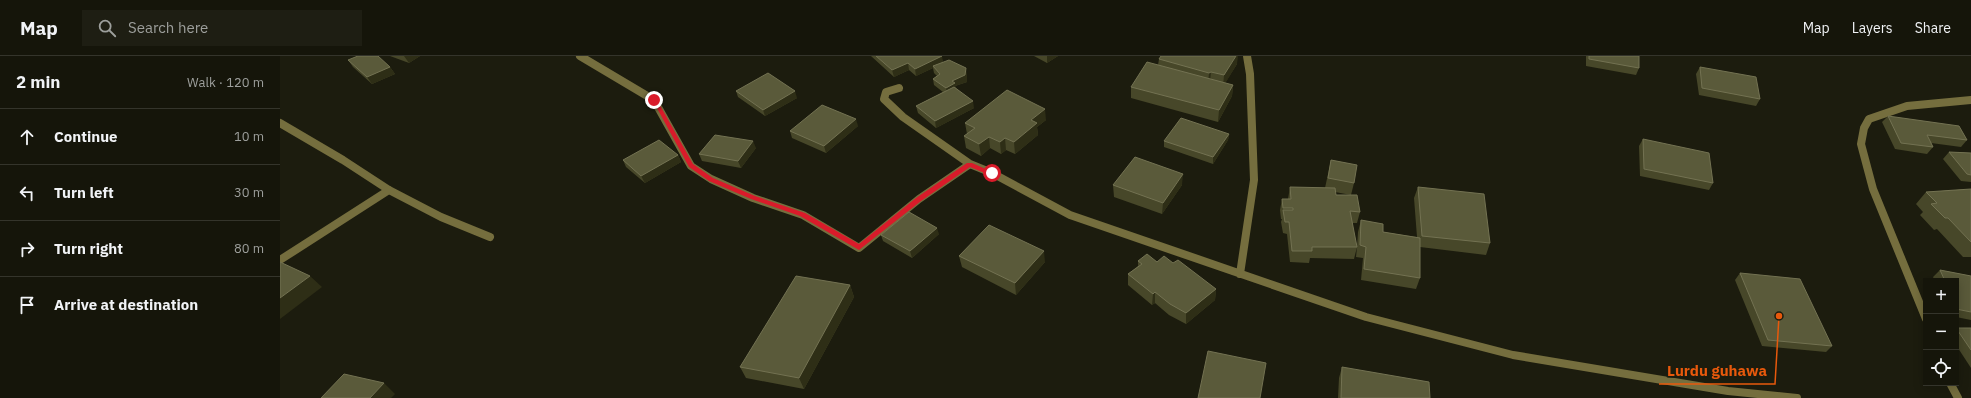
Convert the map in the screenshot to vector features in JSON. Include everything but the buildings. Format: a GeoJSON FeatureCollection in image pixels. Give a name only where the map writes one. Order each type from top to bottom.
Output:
{"type":"FeatureCollection","features":[{"type":"Feature","properties":{"kind":"street"},"geometry":{"type":"LineString","coordinates":[[580,56],[654,100],[691,166],[711,179],[746,195],[803,214],[859,248],[919,199],[970,164]]}},
{"type":"Feature","properties":{"kind":"street"},"geometry":{"type":"LineString","coordinates":[[1240,274],[1254,180],[1250,74],[1247,56]]}},
{"type":"Feature","properties":{"kind":"street"},"geometry":{"type":"LineString","coordinates":[[899,88],[886,92],[884,99],[903,117],[970,164],[992,173],[1070,214],[1240,274],[1366,317],[1513,356],[1728,391],[1797,398]]}},
{"type":"Feature","properties":{"kind":"street"},"geometry":{"type":"LineString","coordinates":[[1924,314],[1874,189],[1861,144],[1864,128],[1869,119],[1907,106],[1971,100]]}},
{"type":"Feature","properties":{"kind":"street"},"geometry":{"type":"LineString","coordinates":[[280,123],[343,160],[389,190],[441,217],[490,237]]}},
{"type":"Feature","properties":{"kind":"street"},"geometry":{"type":"LineString","coordinates":[[280,260],[389,190]]}},
{"type":"Feature","properties":{"kind":"street"},"geometry":{"type":"LineString","coordinates":[[1952,386],[1958,398]]}},
{"type":"Feature","properties":{"kind":"place","name":"Lurdu guhawa"},"geometry":{"type":"Point","coordinates":[1779,316]}},
{"type":"Feature","properties":{"kind":"route"},"geometry":{"type":"LineString","coordinates":[[654,100],[691,166],[711,179],[753,198],[803,214],[859,248],[919,199],[970,164],[992,173]]}}]}
